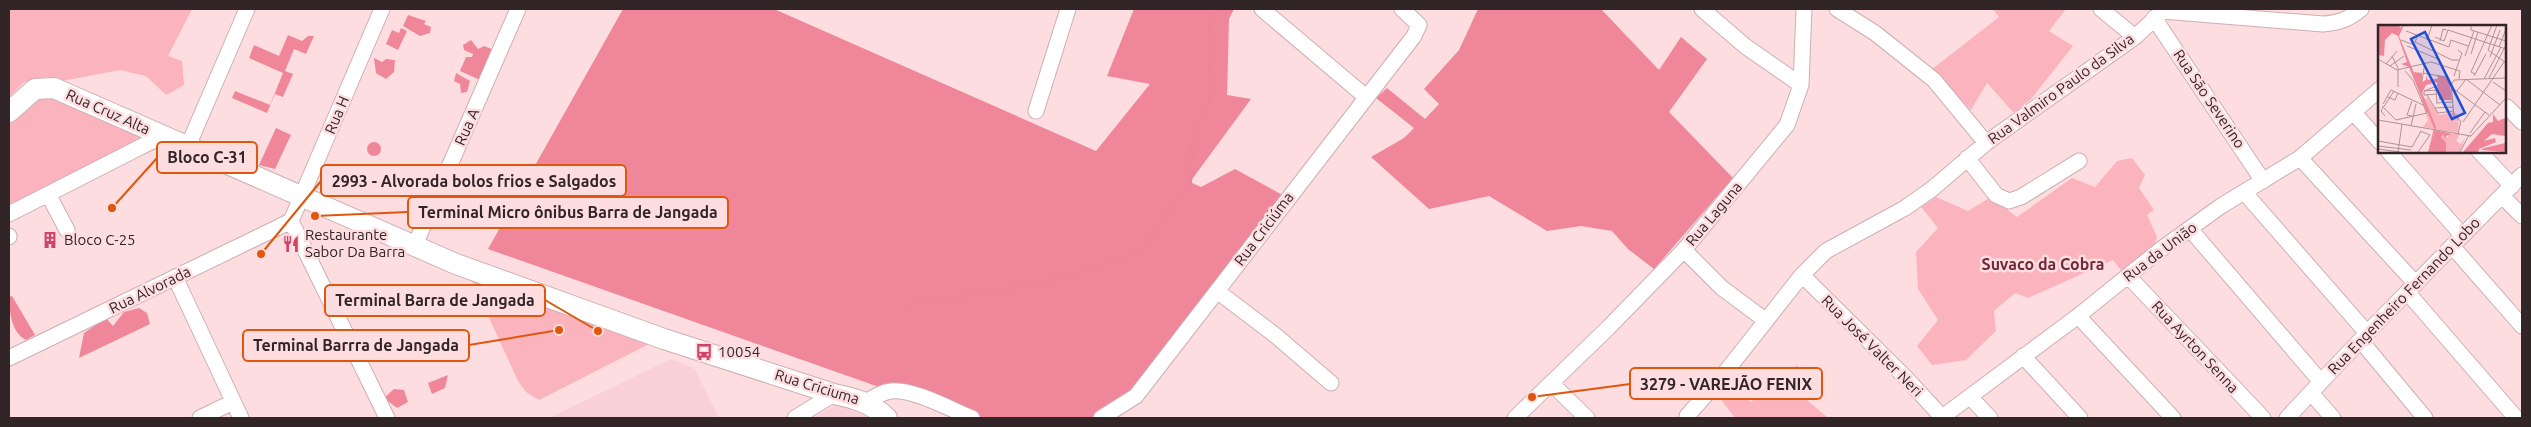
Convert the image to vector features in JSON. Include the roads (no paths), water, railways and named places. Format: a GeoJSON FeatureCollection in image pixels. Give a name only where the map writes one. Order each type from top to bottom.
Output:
{"type":"FeatureCollection","features":[{"type":"Feature","properties":{"kind":"main road","name":"Rua Cruz Alta"},"geometry":{"type":"LineString","coordinates":[[9,112],[35,89],[48,87],[188,146],[321,206]]}},
{"type":"Feature","properties":{"kind":"main road","name":"Rua Criciuma"},"geometry":{"type":"LineString","coordinates":[[321,206],[456,264],[655,336],[834,394],[866,402],[887,418]]}},
{"type":"Feature","properties":{"kind":"street"},"geometry":{"type":"LineString","coordinates":[[188,146],[248,9]]}},
{"type":"Feature","properties":{"kind":"street","name":"Rua H"},"geometry":{"type":"LineString","coordinates":[[291,221],[380,9]]}},
{"type":"Feature","properties":{"kind":"street","name":"Rua A"},"geometry":{"type":"LineString","coordinates":[[415,245],[518,9]]}},
{"type":"Feature","properties":{"kind":"street"},"geometry":{"type":"LineString","coordinates":[[1036,112],[1068,9]]}},
{"type":"Feature","properties":{"kind":"street"},"geometry":{"type":"LineString","coordinates":[[1262,9],[1366,97]]}},
{"type":"Feature","properties":{"kind":"street","name":"Rua Criciúma"},"geometry":{"type":"LineString","coordinates":[[1101,418],[1136,396],[1418,31],[1419,25],[1402,9]]}},
{"type":"Feature","properties":{"kind":"street"},"geometry":{"type":"LineString","coordinates":[[1702,9],[1745,46],[1801,85]]}},
{"type":"Feature","properties":{"kind":"street","name":"Rua Laguna"},"geometry":{"type":"LineString","coordinates":[[1515,418],[1684,250],[1787,125],[1801,85],[1804,9]]}},
{"type":"Feature","properties":{"kind":"street"},"geometry":{"type":"LineString","coordinates":[[1837,9],[1875,33],[1934,80],[1986,143]]}},
{"type":"Feature","properties":{"kind":"street"},"geometry":{"type":"LineString","coordinates":[[2101,9],[2135,37]]}},
{"type":"Feature","properties":{"kind":"street"},"geometry":{"type":"LineString","coordinates":[[2160,13],[2323,24],[2337,23],[2350,18],[2361,9]]}},
{"type":"Feature","properties":{"kind":"street","name":"Rua Valmiro Paulo da Silva"},"geometry":{"type":"LineString","coordinates":[[1687,416],[1720,379],[1802,275],[1826,251],[1905,208],[1986,143],[2135,37],[2160,13]]}},
{"type":"Feature","properties":{"kind":"street","name":"Rua São Severino"},"geometry":{"type":"LineString","coordinates":[[2160,13],[2263,181]]}},
{"type":"Feature","properties":{"kind":"street","name":"Rua da União"},"geometry":{"type":"LineString","coordinates":[[1941,418],[2078,316],[2190,229],[2244,192],[2300,158],[2378,91]]}},
{"type":"Feature","properties":{"kind":"street"},"geometry":{"type":"LineString","coordinates":[[2508,107],[2522,122]]}},
{"type":"Feature","properties":{"kind":"street"},"geometry":{"type":"LineString","coordinates":[[2354,113],[2378,140]]}},
{"type":"Feature","properties":{"kind":"street"},"geometry":{"type":"LineString","coordinates":[[9,214],[162,136]]}},
{"type":"Feature","properties":{"kind":"street"},"geometry":{"type":"LineString","coordinates":[[2389,152],[2522,326]]}},
{"type":"Feature","properties":{"kind":"street"},"geometry":{"type":"LineString","coordinates":[[2480,152],[2512,186],[2522,216]]}},
{"type":"Feature","properties":{"kind":"street"},"geometry":{"type":"LineString","coordinates":[[1967,158],[1996,195],[2009,200],[2021,197],[2079,161]]}},
{"type":"Feature","properties":{"kind":"street"},"geometry":{"type":"LineString","coordinates":[[2300,158],[2412,288],[2516,418]]}},
{"type":"Feature","properties":{"kind":"street","name":"Rua Engenheiro Fernando Lobo"},"geometry":{"type":"LineString","coordinates":[[2287,418],[2512,186]]}},
{"type":"Feature","properties":{"kind":"street"},"geometry":{"type":"LineString","coordinates":[[2244,192],[2364,337],[2425,418]]}},
{"type":"Feature","properties":{"kind":"street"},"geometry":{"type":"LineString","coordinates":[[48,194],[67,230]]}},
{"type":"Feature","properties":{"kind":"street"},"geometry":{"type":"LineString","coordinates":[[291,221],[388,418]]}},
{"type":"Feature","properties":{"kind":"street","name":"Rua Alvorada"},"geometry":{"type":"LineString","coordinates":[[9,358],[291,221]]}},
{"type":"Feature","properties":{"kind":"street"},"geometry":{"type":"LineString","coordinates":[[2190,229],[2316,388],[2333,418]]}},
{"type":"Feature","properties":{"kind":"street"},"geometry":{"type":"LineString","coordinates":[[1684,250],[1722,288],[1766,320]]}},
{"type":"Feature","properties":{"kind":"street","name":"Rua José Valter Neri"},"geometry":{"type":"LineString","coordinates":[[1802,275],[1906,378],[1941,418]]}},
{"type":"Feature","properties":{"kind":"street","name":"Rua Ayrton Senna"},"geometry":{"type":"LineString","coordinates":[[2128,276],[2263,418]]}},
{"type":"Feature","properties":{"kind":"street"},"geometry":{"type":"LineString","coordinates":[[175,277],[241,418]]}},
{"type":"Feature","properties":{"kind":"street"},"geometry":{"type":"LineString","coordinates":[[1217,292],[1275,335],[1331,383]]}},
{"type":"Feature","properties":{"kind":"street"},"geometry":{"type":"LineString","coordinates":[[2078,316],[2173,418]]}},
{"type":"Feature","properties":{"kind":"street"},"geometry":{"type":"LineString","coordinates":[[2023,356],[2080,418]]}},
{"type":"Feature","properties":{"kind":"street"},"geometry":{"type":"LineString","coordinates":[[1551,383],[1587,418]]}},
{"type":"Feature","properties":{"kind":"street"},"geometry":{"type":"LineString","coordinates":[[866,402],[891,390],[905,392],[972,418]]}},
{"type":"Feature","properties":{"kind":"street"},"geometry":{"type":"LineString","coordinates":[[795,418],[834,394]]}},
{"type":"Feature","properties":{"kind":"street"},"geometry":{"type":"LineString","coordinates":[[1970,397],[1990,418]]}},
{"type":"Feature","properties":{"kind":"street"},"geometry":{"type":"LineString","coordinates":[[200,418],[233,402]]}},
{"type":"Feature","properties":{"kind":"waterway"},"geometry":{"type":"LineString","coordinates":[[906,305],[1047,282],[1139,253],[1190,182],[1193,136],[1213,94],[1209,42],[1213,14],[1219,9]]}},
{"type":"Feature","properties":{"kind":"place","name":"Bloco C-31"},"geometry":{"type":"Point","coordinates":[112,208]}},
{"type":"Feature","properties":{"kind":"place","name":"Terminal Micro ônibus Barra de Jangada"},"geometry":{"type":"Point","coordinates":[315,216]}},
{"type":"Feature","properties":{"kind":"place","name":"Bloco C-25"},"geometry":{"type":"Point","coordinates":[50,240]}},
{"type":"Feature","properties":{"kind":"place","name":"Restaurante Sabor Da Barra"},"geometry":{"type":"Point","coordinates":[291,244]}},
{"type":"Feature","properties":{"kind":"place","name":"2993 - Alvorada bolos frios e Salgados"},"geometry":{"type":"Point","coordinates":[261,254]}},
{"type":"Feature","properties":{"kind":"place","name":"Terminal Barrra de Jangada"},"geometry":{"type":"Point","coordinates":[559,330]}},
{"type":"Feature","properties":{"kind":"place","name":"Terminal Barra de Jangada"},"geometry":{"type":"Point","coordinates":[598,331]}},
{"type":"Feature","properties":{"kind":"place","name":"10054"},"geometry":{"type":"Point","coordinates":[704,352]}},
{"type":"Feature","properties":{"kind":"place","name":"3279 - VAREJÃO FENIX"},"geometry":{"type":"Point","coordinates":[1532,397]}},
{"type":"Feature","properties":{"kind":"district","name":"Suvaco da Cobra"},"geometry":{"type":"Point","coordinates":[2043,264]}}]}
